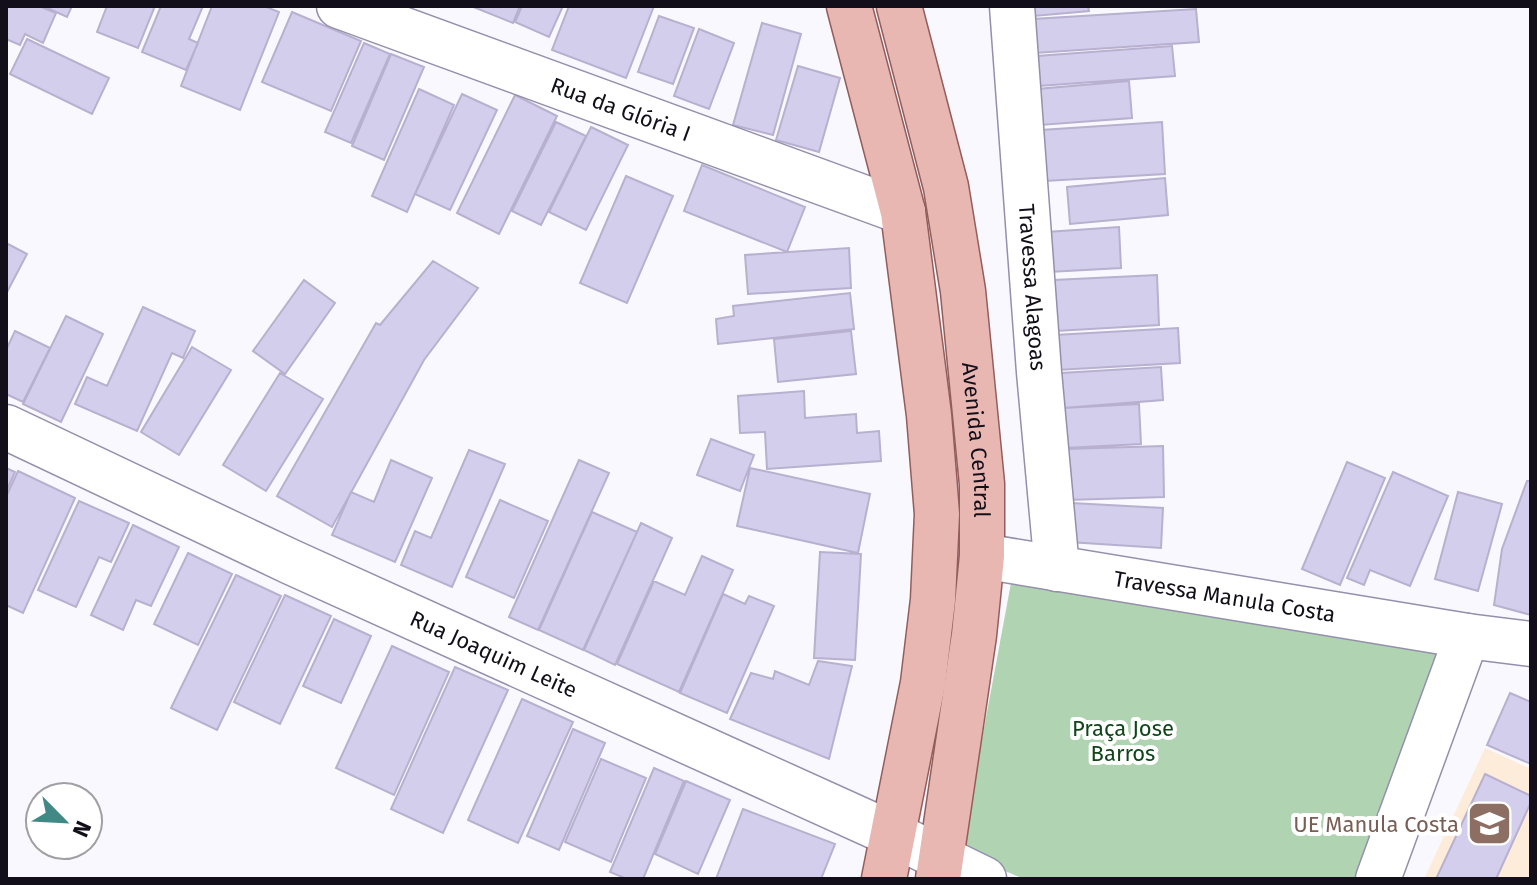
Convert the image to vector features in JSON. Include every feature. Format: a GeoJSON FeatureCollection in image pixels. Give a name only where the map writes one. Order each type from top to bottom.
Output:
{"type":"FeatureCollection","features":[{"type":"Feature","properties":{"kind":"main road","name":"Avenida Central"},"geometry":{"type":"LineString","coordinates":[[899,6],[946,187],[963,291],[982,484],[982,556],[974,635],[940,869]]}},
{"type":"Feature","properties":{"kind":"main road"},"geometry":{"type":"LineString","coordinates":[[865,10],[903,212],[929,415],[937,514],[933,600],[923,683],[884,879]]}},
{"type":"Feature","properties":{"kind":"street","name":"Rua da Glória I"},"geometry":{"type":"LineString","coordinates":[[339,6],[903,212]]}},
{"type":"Feature","properties":{"kind":"street","name":"Travessa Alagoas"},"geometry":{"type":"LineString","coordinates":[[1012,6],[1057,569]]}},
{"type":"Feature","properties":{"kind":"street","name":"Rua Joaquim Leite"},"geometry":{"type":"LineString","coordinates":[[6,427],[306,569],[894,835],[940,869],[984,879]]}},
{"type":"Feature","properties":{"kind":"street","name":"Travessa Manula Costa"},"geometry":{"type":"LineString","coordinates":[[982,556],[1531,644]]}},
{"type":"Feature","properties":{"kind":"street"},"geometry":{"type":"LineString","coordinates":[[1378,879],[1467,636]]}},
{"type":"Feature","properties":{"kind":"shaded area","name":"UE Manula Costa"},"geometry":{"type":"Polygon","coordinates":[[[1485,748],[1531,769],[1531,879],[1424,879],[1485,748]]]}},
{"type":"Feature","properties":{"kind":"green space","name":"Praça Jose Barros"},"geometry":{"type":"Polygon","coordinates":[[[1011,583],[1439,651],[1355,879],[1024,879],[961,852],[1011,583]]]}},
{"type":"Feature","properties":{"kind":"building"},"geometry":{"type":"Polygon","coordinates":[[[6,6],[39,6],[56,13],[43,43],[25,34],[20,45],[6,39],[6,6]]]}},
{"type":"Feature","properties":{"kind":"building"},"geometry":{"type":"Polygon","coordinates":[[[43,6],[72,6],[67,17],[43,6]]]}},
{"type":"Feature","properties":{"kind":"building"},"geometry":{"type":"Polygon","coordinates":[[[107,6],[155,6],[138,48],[97,32],[107,6]]]}},
{"type":"Feature","properties":{"kind":"building"},"geometry":{"type":"Polygon","coordinates":[[[161,6],[203,6],[189,39],[198,43],[186,70],[142,52],[161,6]]]}},
{"type":"Feature","properties":{"kind":"building"},"geometry":{"type":"Polygon","coordinates":[[[212,6],[264,6],[279,12],[240,110],[181,86],[212,6]]]}},
{"type":"Feature","properties":{"kind":"building"},"geometry":{"type":"Polygon","coordinates":[[[471,6],[520,6],[513,23],[471,6]]]}},
{"type":"Feature","properties":{"kind":"building"},"geometry":{"type":"Polygon","coordinates":[[[522,6],[563,6],[549,37],[515,22],[522,6]]]}},
{"type":"Feature","properties":{"kind":"building"},"geometry":{"type":"Polygon","coordinates":[[[569,6],[654,6],[626,78],[552,50],[569,6]]]}},
{"type":"Feature","properties":{"kind":"building"},"geometry":{"type":"Polygon","coordinates":[[[1033,6],[1088,6],[1089,11],[1034,16],[1033,6]]]}},
{"type":"Feature","properties":{"kind":"building"},"geometry":{"type":"Polygon","coordinates":[[[1196,9],[1199,42],[1035,53],[1033,19],[1196,9]]]}},
{"type":"Feature","properties":{"kind":"building"},"geometry":{"type":"Polygon","coordinates":[[[292,12],[361,41],[331,111],[262,82],[292,12]]]}},
{"type":"Feature","properties":{"kind":"building"},"geometry":{"type":"Polygon","coordinates":[[[659,16],[694,28],[673,84],[638,72],[659,16]]]}},
{"type":"Feature","properties":{"kind":"building"},"geometry":{"type":"Polygon","coordinates":[[[762,23],[801,34],[773,135],[733,125],[762,23]]]}},
{"type":"Feature","properties":{"kind":"building"},"geometry":{"type":"Polygon","coordinates":[[[699,29],[734,43],[709,109],[674,96],[699,29]]]}},
{"type":"Feature","properties":{"kind":"building"},"geometry":{"type":"Polygon","coordinates":[[[27,39],[109,78],[92,114],[10,74],[27,39]]]}},
{"type":"Feature","properties":{"kind":"building"},"geometry":{"type":"Polygon","coordinates":[[[364,43],[390,54],[351,143],[325,132],[364,43]]]}},
{"type":"Feature","properties":{"kind":"building"},"geometry":{"type":"Polygon","coordinates":[[[1172,46],[1175,76],[1039,86],[1037,56],[1172,46]]]}},
{"type":"Feature","properties":{"kind":"building"},"geometry":{"type":"Polygon","coordinates":[[[391,54],[424,67],[384,160],[352,146],[391,54]]]}},
{"type":"Feature","properties":{"kind":"building"},"geometry":{"type":"Polygon","coordinates":[[[798,66],[840,78],[819,152],[776,140],[798,66]]]}},
{"type":"Feature","properties":{"kind":"building"},"geometry":{"type":"Polygon","coordinates":[[[1129,81],[1132,118],[1040,125],[1037,89],[1129,81]]]}},
{"type":"Feature","properties":{"kind":"building"},"geometry":{"type":"Polygon","coordinates":[[[419,89],[454,105],[407,212],[372,196],[419,89]]]}},
{"type":"Feature","properties":{"kind":"building"},"geometry":{"type":"Polygon","coordinates":[[[462,94],[497,110],[450,210],[415,194],[462,94]]]}},
{"type":"Feature","properties":{"kind":"building"},"geometry":{"type":"Polygon","coordinates":[[[515,95],[557,116],[499,234],[457,213],[515,95]]]}},
{"type":"Feature","properties":{"kind":"building"},"geometry":{"type":"Polygon","coordinates":[[[556,122],[586,136],[541,225],[512,211],[556,122]]]}},
{"type":"Feature","properties":{"kind":"building"},"geometry":{"type":"Polygon","coordinates":[[[1162,122],[1165,174],[1045,181],[1041,130],[1162,122]]]}},
{"type":"Feature","properties":{"kind":"building"},"geometry":{"type":"Polygon","coordinates":[[[591,127],[628,145],[586,230],[549,212],[591,127]]]}},
{"type":"Feature","properties":{"kind":"building"},"geometry":{"type":"Polygon","coordinates":[[[702,165],[805,207],[787,252],[684,211],[702,165]]]}},
{"type":"Feature","properties":{"kind":"building"},"geometry":{"type":"Polygon","coordinates":[[[626,176],[673,196],[627,303],[580,283],[626,176]]]}},
{"type":"Feature","properties":{"kind":"building"},"geometry":{"type":"Polygon","coordinates":[[[1165,178],[1168,215],[1070,224],[1067,187],[1165,178]]]}},
{"type":"Feature","properties":{"kind":"building"},"geometry":{"type":"Polygon","coordinates":[[[1119,227],[1121,268],[1049,272],[1047,232],[1119,227]]]}},
{"type":"Feature","properties":{"kind":"building"},"geometry":{"type":"Polygon","coordinates":[[[6,243],[27,254],[6,294],[6,243]]]}},
{"type":"Feature","properties":{"kind":"building"},"geometry":{"type":"Polygon","coordinates":[[[849,248],[851,288],[748,294],[745,255],[849,248]]]}},
{"type":"Feature","properties":{"kind":"building"},"geometry":{"type":"Polygon","coordinates":[[[433,261],[478,288],[424,360],[332,527],[277,496],[376,323],[380,325],[433,261]]]}},
{"type":"Feature","properties":{"kind":"building"},"geometry":{"type":"Polygon","coordinates":[[[1157,275],[1159,325],[1056,331],[1054,280],[1157,275]]]}},
{"type":"Feature","properties":{"kind":"building"},"geometry":{"type":"Polygon","coordinates":[[[304,280],[335,303],[285,374],[253,351],[304,280]]]}},
{"type":"Feature","properties":{"kind":"building"},"geometry":{"type":"Polygon","coordinates":[[[850,293],[854,329],[718,344],[716,319],[734,316],[733,306],[850,293]]]}},
{"type":"Feature","properties":{"kind":"building"},"geometry":{"type":"Polygon","coordinates":[[[143,307],[195,331],[183,358],[172,353],[137,431],[75,404],[87,377],[107,386],[143,307]]]}},
{"type":"Feature","properties":{"kind":"building"},"geometry":{"type":"Polygon","coordinates":[[[66,316],[103,334],[61,422],[23,404],[66,316]]]}},
{"type":"Feature","properties":{"kind":"building"},"geometry":{"type":"Polygon","coordinates":[[[1178,328],[1180,363],[1057,370],[1055,335],[1178,328]]]}},
{"type":"Feature","properties":{"kind":"building"},"geometry":{"type":"Polygon","coordinates":[[[15,331],[50,348],[23,402],[6,394],[6,350],[15,331]]]}},
{"type":"Feature","properties":{"kind":"building"},"geometry":{"type":"Polygon","coordinates":[[[851,331],[856,374],[778,382],[774,339],[851,331]]]}},
{"type":"Feature","properties":{"kind":"building"},"geometry":{"type":"Polygon","coordinates":[[[192,347],[231,370],[179,455],[141,432],[192,347]]]}},
{"type":"Feature","properties":{"kind":"building"},"geometry":{"type":"Polygon","coordinates":[[[1161,367],[1163,400],[1063,408],[1061,373],[1161,367]]]}},
{"type":"Feature","properties":{"kind":"building"},"geometry":{"type":"Polygon","coordinates":[[[280,373],[323,399],[266,491],[223,465],[280,373]]]}},
{"type":"Feature","properties":{"kind":"building"},"geometry":{"type":"Polygon","coordinates":[[[804,391],[805,418],[856,414],[857,433],[879,431],[881,461],[767,469],[765,432],[740,433],[738,396],[804,391]]]}},
{"type":"Feature","properties":{"kind":"building"},"geometry":{"type":"Polygon","coordinates":[[[1139,404],[1141,444],[1065,448],[1063,408],[1139,404]]]}},
{"type":"Feature","properties":{"kind":"building"},"geometry":{"type":"Polygon","coordinates":[[[711,439],[754,455],[740,491],[697,475],[711,439]]]}},
{"type":"Feature","properties":{"kind":"building"},"geometry":{"type":"Polygon","coordinates":[[[1163,446],[1164,497],[1067,500],[1065,449],[1163,446]]]}},
{"type":"Feature","properties":{"kind":"building"},"geometry":{"type":"Polygon","coordinates":[[[469,450],[505,464],[452,587],[401,565],[415,531],[431,538],[469,450]]]}},
{"type":"Feature","properties":{"kind":"building"},"geometry":{"type":"Polygon","coordinates":[[[391,460],[432,478],[395,562],[332,535],[351,492],[374,502],[391,460]]]}},
{"type":"Feature","properties":{"kind":"building"},"geometry":{"type":"Polygon","coordinates":[[[579,460],[609,473],[538,630],[509,617],[579,460]]]}},
{"type":"Feature","properties":{"kind":"building"},"geometry":{"type":"Polygon","coordinates":[[[1347,462],[1385,478],[1340,585],[1302,569],[1347,462]]]}},
{"type":"Feature","properties":{"kind":"building"},"geometry":{"type":"Polygon","coordinates":[[[6,468],[15,472],[6,492],[6,468]]]}},
{"type":"Feature","properties":{"kind":"building"},"geometry":{"type":"Polygon","coordinates":[[[750,468],[870,494],[858,553],[737,526],[750,468]]]}},
{"type":"Feature","properties":{"kind":"building"},"geometry":{"type":"Polygon","coordinates":[[[18,471],[75,498],[23,613],[6,605],[6,497],[18,471]]]}},
{"type":"Feature","properties":{"kind":"building"},"geometry":{"type":"Polygon","coordinates":[[[1393,472],[1448,496],[1410,586],[1370,570],[1364,585],[1347,578],[1393,472]]]}},
{"type":"Feature","properties":{"kind":"building"},"geometry":{"type":"Polygon","coordinates":[[[1527,481],[1531,481],[1531,615],[1494,605],[1502,549],[1527,481]]]}},
{"type":"Feature","properties":{"kind":"building"},"geometry":{"type":"Polygon","coordinates":[[[1458,492],[1502,504],[1478,591],[1435,579],[1458,492]]]}},
{"type":"Feature","properties":{"kind":"building"},"geometry":{"type":"Polygon","coordinates":[[[500,500],[548,521],[514,598],[466,577],[500,500]]]}},
{"type":"Feature","properties":{"kind":"building"},"geometry":{"type":"Polygon","coordinates":[[[79,501],[129,523],[111,562],[99,557],[76,607],[38,590],[79,501]]]}},
{"type":"Feature","properties":{"kind":"building"},"geometry":{"type":"Polygon","coordinates":[[[1071,503],[1163,508],[1161,548],[1069,542],[1071,503]]]}},
{"type":"Feature","properties":{"kind":"building"},"geometry":{"type":"Polygon","coordinates":[[[592,512],[637,532],[583,650],[539,630],[592,512]]]}},
{"type":"Feature","properties":{"kind":"building"},"geometry":{"type":"Polygon","coordinates":[[[641,523],[672,538],[615,665],[584,650],[641,523]]]}},
{"type":"Feature","properties":{"kind":"building"},"geometry":{"type":"Polygon","coordinates":[[[133,525],[179,547],[151,606],[136,600],[123,630],[91,615],[133,525]]]}},
{"type":"Feature","properties":{"kind":"building"},"geometry":{"type":"Polygon","coordinates":[[[820,552],[861,554],[855,660],[814,658],[820,552]]]}},
{"type":"Feature","properties":{"kind":"building"},"geometry":{"type":"Polygon","coordinates":[[[188,553],[232,574],[198,645],[154,624],[188,553]]]}},
{"type":"Feature","properties":{"kind":"building"},"geometry":{"type":"Polygon","coordinates":[[[702,556],[733,570],[679,692],[617,664],[654,581],[685,595],[702,556]]]}},
{"type":"Feature","properties":{"kind":"building"},"geometry":{"type":"Polygon","coordinates":[[[236,575],[281,596],[217,730],[171,708],[236,575]]]}},
{"type":"Feature","properties":{"kind":"building"},"geometry":{"type":"Polygon","coordinates":[[[723,594],[745,604],[749,596],[774,606],[727,713],[680,693],[723,594]]]}},
{"type":"Feature","properties":{"kind":"building"},"geometry":{"type":"Polygon","coordinates":[[[285,595],[331,616],[280,724],[234,702],[285,595]]]}},
{"type":"Feature","properties":{"kind":"building"},"geometry":{"type":"Polygon","coordinates":[[[334,619],[371,636],[341,703],[303,686],[334,619]]]}},
{"type":"Feature","properties":{"kind":"building"},"geometry":{"type":"Polygon","coordinates":[[[392,646],[449,672],[394,795],[336,768],[392,646]]]}},
{"type":"Feature","properties":{"kind":"building"},"geometry":{"type":"Polygon","coordinates":[[[818,661],[852,666],[829,759],[730,719],[751,673],[773,679],[775,671],[809,685],[818,661]]]}},
{"type":"Feature","properties":{"kind":"building"},"geometry":{"type":"Polygon","coordinates":[[[455,667],[508,690],[443,833],[391,809],[455,667]]]}},
{"type":"Feature","properties":{"kind":"building"},"geometry":{"type":"Polygon","coordinates":[[[1510,693],[1531,702],[1531,764],[1487,745],[1510,693]]]}},
{"type":"Feature","properties":{"kind":"building"},"geometry":{"type":"Polygon","coordinates":[[[522,699],[573,722],[518,843],[468,820],[522,699]]]}},
{"type":"Feature","properties":{"kind":"building"},"geometry":{"type":"Polygon","coordinates":[[[573,729],[605,743],[559,850],[527,836],[573,729]]]}},
{"type":"Feature","properties":{"kind":"building"},"geometry":{"type":"Polygon","coordinates":[[[601,759],[646,778],[611,862],[565,842],[601,759]]]}},
{"type":"Feature","properties":{"kind":"building"},"geometry":{"type":"Polygon","coordinates":[[[654,768],[684,781],[643,879],[627,879],[610,872],[654,768]]]}},
{"type":"Feature","properties":{"kind":"building"},"geometry":{"type":"Polygon","coordinates":[[[1485,774],[1531,796],[1496,879],[1436,879],[1485,774]]]}},
{"type":"Feature","properties":{"kind":"building"},"geometry":{"type":"Polygon","coordinates":[[[686,781],[730,800],[698,874],[655,854],[686,781]]]}},
{"type":"Feature","properties":{"kind":"building"},"geometry":{"type":"Polygon","coordinates":[[[743,809],[835,844],[821,879],[716,879],[743,809]]]}},
{"type":"Feature","properties":{"kind":"place","name":"UE Manula Costa"},"geometry":{"type":"Point","coordinates":[1490,824]}}]}
